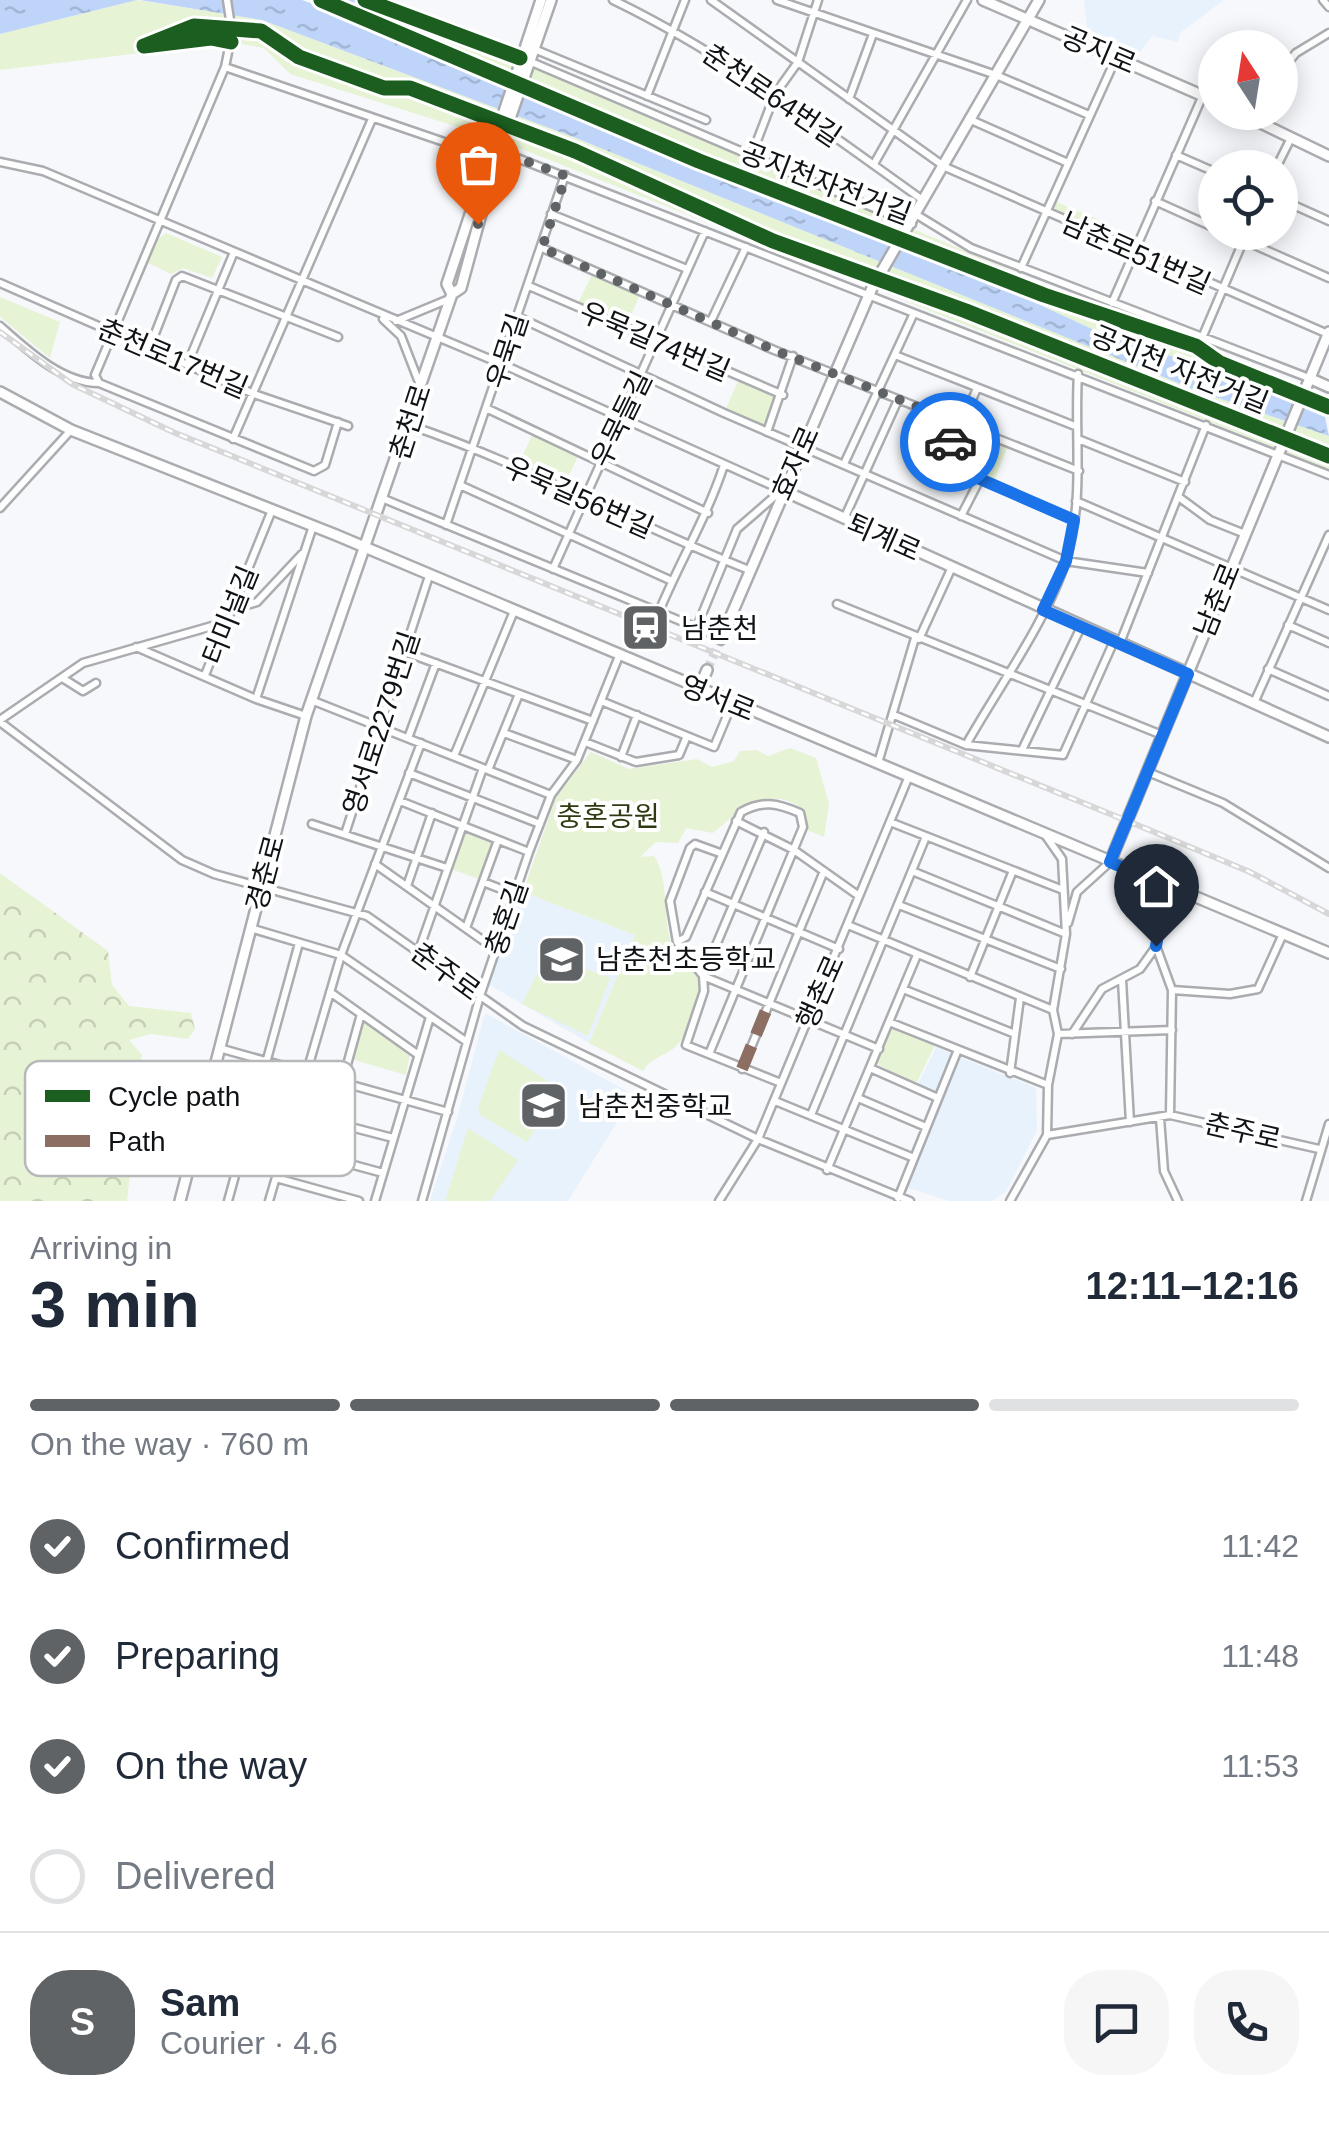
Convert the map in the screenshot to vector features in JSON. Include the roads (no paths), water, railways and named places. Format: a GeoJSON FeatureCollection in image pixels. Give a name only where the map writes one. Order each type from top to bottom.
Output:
{"type":"FeatureCollection","features":[{"type":"Feature","properties":{"kind":"street"},"geometry":{"type":"LineString","coordinates":[[99,382],[95,375],[111,331],[225,66],[232,32],[227,0]]}},
{"type":"Feature","properties":{"kind":"street"},"geometry":{"type":"LineString","coordinates":[[364,0],[700,132],[970,248],[1308,382],[1329,386]]}},
{"type":"Feature","properties":{"kind":"street"},"geometry":{"type":"LineString","coordinates":[[541,0],[499,144],[566,176],[870,292],[914,313],[1078,374],[1329,476]]}},
{"type":"Feature","properties":{"kind":"street"},"geometry":{"type":"LineString","coordinates":[[523,63],[533,48],[551,0]]}},
{"type":"Feature","properties":{"kind":"street","name":"춘천로64번길"},"geometry":{"type":"LineString","coordinates":[[613,0],[670,28],[775,94],[925,202]]}},
{"type":"Feature","properties":{"kind":"street"},"geometry":{"type":"LineString","coordinates":[[647,96],[670,28],[686,0]]}},
{"type":"Feature","properties":{"kind":"street","name":"남춘로51번길"},"geometry":{"type":"LineString","coordinates":[[711,0],[946,167],[1222,290],[1329,333]]}},
{"type":"Feature","properties":{"kind":"street"},"geometry":{"type":"LineString","coordinates":[[777,0],[996,75],[1089,116]]}},
{"type":"Feature","properties":{"kind":"street"},"geometry":{"type":"LineString","coordinates":[[752,154],[775,94],[798,62],[818,0]]}},
{"type":"Feature","properties":{"kind":"street"},"geometry":{"type":"LineString","coordinates":[[873,164],[966,0]]}},
{"type":"Feature","properties":{"kind":"street","name":"공지로"},"geometry":{"type":"LineString","coordinates":[[983,0],[1198,94]]}},
{"type":"Feature","properties":{"kind":"street"},"geometry":{"type":"LineString","coordinates":[[913,222],[1039,0]]}},
{"type":"Feature","properties":{"kind":"street"},"geometry":{"type":"LineString","coordinates":[[1323,0],[1329,7]]}},
{"type":"Feature","properties":{"kind":"street"},"geometry":{"type":"LineString","coordinates":[[1298,53],[1329,32]]}},
{"type":"Feature","properties":{"kind":"street"},"geometry":{"type":"LineString","coordinates":[[849,99],[873,34]]}},
{"type":"Feature","properties":{"kind":"street"},"geometry":{"type":"LineString","coordinates":[[533,48],[706,120]]}},
{"type":"Feature","properties":{"kind":"street"},"geometry":{"type":"LineString","coordinates":[[1021,268],[1116,57]]}},
{"type":"Feature","properties":{"kind":"street"},"geometry":{"type":"LineString","coordinates":[[225,66],[488,156]]}},
{"type":"Feature","properties":{"kind":"street"},"geometry":{"type":"LineString","coordinates":[[1112,303],[1198,105]]}},
{"type":"Feature","properties":{"kind":"street"},"geometry":{"type":"LineString","coordinates":[[233,439],[372,119]]}},
{"type":"Feature","properties":{"kind":"street"},"geometry":{"type":"LineString","coordinates":[[971,120],[1068,163]]}},
{"type":"Feature","properties":{"kind":"street"},"geometry":{"type":"LineString","coordinates":[[1275,130],[1329,156]]}},
{"type":"Feature","properties":{"kind":"street"},"geometry":{"type":"LineString","coordinates":[[1285,150],[1291,138]]}},
{"type":"Feature","properties":{"kind":"street","name":"춘천로"},"geometry":{"type":"LineString","coordinates":[[451,296],[447,284],[488,156],[499,144]]}},
{"type":"Feature","properties":{"kind":"street","name":"춘천로"},"geometry":{"type":"LineString","coordinates":[[365,549],[451,296],[460,288],[499,144]]}},
{"type":"Feature","properties":{"kind":"street"},"geometry":{"type":"LineString","coordinates":[[1176,155],[1198,165]]}},
{"type":"Feature","properties":{"kind":"street","name":"퇴계로"},"geometry":{"type":"LineString","coordinates":[[0,162],[42,171],[300,283],[504,365],[1329,736]]}},
{"type":"Feature","properties":{"kind":"street","name":"우묵길"},"geometry":{"type":"LineString","coordinates":[[446,525],[566,176]]}},
{"type":"Feature","properties":{"kind":"street"},"geometry":{"type":"LineString","coordinates":[[1155,202],[1198,221]]}},
{"type":"Feature","properties":{"kind":"street"},"geometry":{"type":"LineString","coordinates":[[1298,208],[1329,221]]}},
{"type":"Feature","properties":{"kind":"street"},"geometry":{"type":"LineString","coordinates":[[551,214],[687,269]]}},
{"type":"Feature","properties":{"kind":"street","name":"효자로"},"geometry":{"type":"LineString","coordinates":[[721,638],[870,292],[913,222]]}},
{"type":"Feature","properties":{"kind":"street","name":"우묵들길"},"geometry":{"type":"LineString","coordinates":[[552,569],[706,232]]}},
{"type":"Feature","properties":{"kind":"street"},"geometry":{"type":"LineString","coordinates":[[711,321],[746,247]]}},
{"type":"Feature","properties":{"kind":"street"},"geometry":{"type":"LineString","coordinates":[[542,248],[877,392],[1079,471]]}},
{"type":"Feature","properties":{"kind":"street"},"geometry":{"type":"LineString","coordinates":[[1202,338],[1240,250]]}},
{"type":"Feature","properties":{"kind":"street"},"geometry":{"type":"LineString","coordinates":[[1272,250],[1329,278]]}},
{"type":"Feature","properties":{"kind":"street"},"geometry":{"type":"LineString","coordinates":[[186,366],[234,252]]}},
{"type":"Feature","properties":{"kind":"street"},"geometry":{"type":"LineString","coordinates":[[149,348],[176,280],[189,276],[338,337]]}},
{"type":"Feature","properties":{"kind":"street","name":"춘천로17번길"},"geometry":{"type":"LineString","coordinates":[[0,284],[254,394],[348,426]]}},
{"type":"Feature","properties":{"kind":"street","name":"우묵길74번길"},"geometry":{"type":"LineString","coordinates":[[529,286],[783,395]]}},
{"type":"Feature","properties":{"kind":"street"},"geometry":{"type":"LineString","coordinates":[[394,322],[451,296]]}},
{"type":"Feature","properties":{"kind":"street"},"geometry":{"type":"LineString","coordinates":[[844,464],[914,313]]}},
{"type":"Feature","properties":{"kind":"street"},"geometry":{"type":"LineString","coordinates":[[378,315],[401,336],[421,388]]}},
{"type":"Feature","properties":{"kind":"street"},"geometry":{"type":"LineString","coordinates":[[518,318],[767,432],[1066,561],[1148,572]]}},
{"type":"Feature","properties":{"kind":"street"},"geometry":{"type":"LineString","coordinates":[[0,326],[80,383],[99,382],[314,471],[325,465],[338,422]]}},
{"type":"Feature","properties":{"kind":"street"},"geometry":{"type":"LineString","coordinates":[[1308,382],[1329,333]]}},
{"type":"Feature","properties":{"kind":"street"},"geometry":{"type":"LineString","coordinates":[[895,355],[1075,426]]}},
{"type":"Feature","properties":{"kind":"street"},"geometry":{"type":"LineString","coordinates":[[767,432],[783,395],[793,356]]}},
{"type":"Feature","properties":{"kind":"street"},"geometry":{"type":"LineString","coordinates":[[966,745],[1043,610],[1066,561],[1079,471],[1075,426],[1078,374]]}},
{"type":"Feature","properties":{"kind":"street","name":"남춘로"},"geometry":{"type":"LineString","coordinates":[[1110,862],[1308,382]]}},
{"type":"Feature","properties":{"kind":"street"},"geometry":{"type":"LineString","coordinates":[[962,424],[978,388]]}},
{"type":"Feature","properties":{"kind":"street","name":"영서로"},"geometry":{"type":"LineString","coordinates":[[0,392],[71,430],[313,526],[1329,953]]}},
{"type":"Feature","properties":{"kind":"street"},"geometry":{"type":"LineString","coordinates":[[844,519],[898,400]]}},
{"type":"Feature","properties":{"kind":"street"},"geometry":{"type":"LineString","coordinates":[[488,409],[708,513]]}},
{"type":"Feature","properties":{"kind":"street"},"geometry":{"type":"LineString","coordinates":[[938,415],[938,428],[980,479],[1074,520]]}},
{"type":"Feature","properties":{"kind":"street","name":"우묵길56번길"},"geometry":{"type":"LineString","coordinates":[[409,424],[474,447],[582,499],[750,570]]}},
{"type":"Feature","properties":{"kind":"street"},"geometry":{"type":"LineString","coordinates":[[894,715],[966,745],[1063,755],[1148,572],[1206,426]]}},
{"type":"Feature","properties":{"kind":"street"},"geometry":{"type":"LineString","coordinates":[[0,508],[71,430]]}},
{"type":"Feature","properties":{"kind":"street"},"geometry":{"type":"LineString","coordinates":[[1078,439],[1184,482]]}},
{"type":"Feature","properties":{"kind":"street"},"geometry":{"type":"LineString","coordinates":[[658,614],[687,545],[708,513],[724,465]]}},
{"type":"Feature","properties":{"kind":"street"},"geometry":{"type":"LineString","coordinates":[[960,516],[980,479]]}},
{"type":"Feature","properties":{"kind":"street"},"geometry":{"type":"LineString","coordinates":[[462,486],[672,581]]}},
{"type":"Feature","properties":{"kind":"street"},"geometry":{"type":"LineString","coordinates":[[696,629],[737,529],[782,490]]}},
{"type":"Feature","properties":{"kind":"street"},"geometry":{"type":"LineString","coordinates":[[1180,498],[1210,520],[1244,534]]}},
{"type":"Feature","properties":{"kind":"street"},"geometry":{"type":"LineString","coordinates":[[384,499],[721,638]]}},
{"type":"Feature","properties":{"kind":"street"},"geometry":{"type":"LineString","coordinates":[[1076,501],[1329,610]]}},
{"type":"Feature","properties":{"kind":"street","name":"터미널길"},"geometry":{"type":"LineString","coordinates":[[272,510],[206,675],[256,699],[306,716]]}},
{"type":"Feature","properties":{"kind":"street"},"geometry":{"type":"LineString","coordinates":[[256,699],[313,526]]}},
{"type":"Feature","properties":{"kind":"street"},"geometry":{"type":"LineString","coordinates":[[1254,703],[1328,539]]}},
{"type":"Feature","properties":{"kind":"street","name":"경춘로"},"geometry":{"type":"LineString","coordinates":[[216,1061],[306,716],[365,549]]}},
{"type":"Feature","properties":{"kind":"street"},"geometry":{"type":"LineString","coordinates":[[231,610],[257,602],[304,552]]}},
{"type":"Feature","properties":{"kind":"street"},"geometry":{"type":"LineString","coordinates":[[878,763],[917,639],[952,567]]}},
{"type":"Feature","properties":{"kind":"street","name":"영서로2279번길"},"geometry":{"type":"LineString","coordinates":[[429,576],[345,834],[447,868]]}},
{"type":"Feature","properties":{"kind":"street"},"geometry":{"type":"LineString","coordinates":[[837,604],[1006,676],[1163,736]]}},
{"type":"Feature","properties":{"kind":"street"},"geometry":{"type":"LineString","coordinates":[[454,756],[514,611]]}},
{"type":"Feature","properties":{"kind":"street"},"geometry":{"type":"LineString","coordinates":[[0,721],[83,662],[226,622]]}},
{"type":"Feature","properties":{"kind":"street"},"geometry":{"type":"LineString","coordinates":[[1288,625],[1329,643]]}},
{"type":"Feature","properties":{"kind":"street"},"geometry":{"type":"LineString","coordinates":[[1022,750],[1081,627]]}},
{"type":"Feature","properties":{"kind":"street"},"geometry":{"type":"LineString","coordinates":[[136,647],[206,675]]}},
{"type":"Feature","properties":{"kind":"street"},"geometry":{"type":"LineString","coordinates":[[405,652],[592,722]]}},
{"type":"Feature","properties":{"kind":"street","name":"충혼길"},"geometry":{"type":"LineString","coordinates":[[422,1201],[480,996],[529,852],[551,795],[577,760],[619,656]]}},
{"type":"Feature","properties":{"kind":"street"},"geometry":{"type":"LineString","coordinates":[[408,738],[436,663]]}},
{"type":"Feature","properties":{"kind":"street"},"geometry":{"type":"LineString","coordinates":[[1268,669],[1329,696]]}},
{"type":"Feature","properties":{"kind":"street"},"geometry":{"type":"LineString","coordinates":[[698,691],[708,670]]}},
{"type":"Feature","properties":{"kind":"street"},"geometry":{"type":"LineString","coordinates":[[64,679],[83,691],[96,684]]}},
{"type":"Feature","properties":{"kind":"street"},"geometry":{"type":"LineString","coordinates":[[419,950],[472,798],[519,694]]}},
{"type":"Feature","properties":{"kind":"street"},"geometry":{"type":"LineString","coordinates":[[312,700],[551,795]]}},
{"type":"Feature","properties":{"kind":"street"},"geometry":{"type":"LineString","coordinates":[[601,701],[714,747],[732,704]]}},
{"type":"Feature","properties":{"kind":"street"},"geometry":{"type":"LineString","coordinates":[[622,758],[637,716]]}},
{"type":"Feature","properties":{"kind":"street","name":"춘주로"},"geometry":{"type":"LineString","coordinates":[[0,721],[182,860],[227,878],[358,912],[419,950],[523,1026],[758,1140],[910,1201]]}},
{"type":"Feature","properties":{"kind":"street"},"geometry":{"type":"LineString","coordinates":[[504,732],[577,760]]}},
{"type":"Feature","properties":{"kind":"street"},"geometry":{"type":"LineString","coordinates":[[585,742],[636,762],[679,755],[687,736]]}},
{"type":"Feature","properties":{"kind":"street"},"geometry":{"type":"LineString","coordinates":[[309,1061],[340,955],[421,743]]}},
{"type":"Feature","properties":{"kind":"street"},"geometry":{"type":"LineString","coordinates":[[409,772],[540,824]]}},
{"type":"Feature","properties":{"kind":"street"},"geometry":{"type":"LineString","coordinates":[[1148,772],[1223,803],[1329,868]]}},
{"type":"Feature","properties":{"kind":"street","name":"행촌로"},"geometry":{"type":"LineString","coordinates":[[720,1201],[758,1140],[908,776]]}},
{"type":"Feature","properties":{"kind":"street"},"geometry":{"type":"LineString","coordinates":[[400,801],[529,852]]}},
{"type":"Feature","properties":{"kind":"street"},"geometry":{"type":"LineString","coordinates":[[677,942],[686,937],[741,812],[759,802],[800,813],[803,826],[794,850],[709,1054]]}},
{"type":"Feature","properties":{"kind":"street"},"geometry":{"type":"LineString","coordinates":[[406,886],[432,813]]}},
{"type":"Feature","properties":{"kind":"street"},"geometry":{"type":"LineString","coordinates":[[736,821],[794,850],[860,896]]}},
{"type":"Feature","properties":{"kind":"street"},"geometry":{"type":"LineString","coordinates":[[890,822],[925,839],[1063,890]]}},
{"type":"Feature","properties":{"kind":"street"},"geometry":{"type":"LineString","coordinates":[[312,824],[345,834]]}},
{"type":"Feature","properties":{"kind":"street"},"geometry":{"type":"LineString","coordinates":[[764,832],[703,976],[704,990],[686,1045],[781,1083]]}},
{"type":"Feature","properties":{"kind":"street"},"geometry":{"type":"LineString","coordinates":[[1041,833],[1060,851],[1066,934]]}},
{"type":"Feature","properties":{"kind":"street"},"geometry":{"type":"LineString","coordinates":[[811,1115],[925,839]]}},
{"type":"Feature","properties":{"kind":"street"},"geometry":{"type":"LineString","coordinates":[[466,928],[498,840]]}},
{"type":"Feature","properties":{"kind":"street"},"geometry":{"type":"LineString","coordinates":[[720,853],[696,844],[670,901],[677,942],[703,976],[878,1049]]}},
{"type":"Feature","properties":{"kind":"street"},"geometry":{"type":"LineString","coordinates":[[1010,1201],[1047,1135],[1048,1085],[1058,1034],[1053,1010],[1077,892],[1110,862]]}},
{"type":"Feature","properties":{"kind":"street"},"geometry":{"type":"LineString","coordinates":[[375,864],[495,949]]}},
{"type":"Feature","properties":{"kind":"street"},"geometry":{"type":"LineString","coordinates":[[912,871],[1066,934]]}},
{"type":"Feature","properties":{"kind":"street"},"geometry":{"type":"LineString","coordinates":[[742,1069],[824,872]]}},
{"type":"Feature","properties":{"kind":"street"},"geometry":{"type":"LineString","coordinates":[[970,977],[1012,873]]}},
{"type":"Feature","properties":{"kind":"street"},"geometry":{"type":"LineString","coordinates":[[483,882],[514,894]]}},
{"type":"Feature","properties":{"kind":"street"},"geometry":{"type":"LineString","coordinates":[[1072,1034],[1102,989],[1150,960],[1167,886]]}},
{"type":"Feature","properties":{"kind":"street"},"geometry":{"type":"LineString","coordinates":[[705,892],[839,949]]}},
{"type":"Feature","properties":{"kind":"street"},"geometry":{"type":"LineString","coordinates":[[899,904],[1061,969]]}},
{"type":"Feature","properties":{"kind":"street"},"geometry":{"type":"LineString","coordinates":[[848,925],[1053,1010]]}},
{"type":"Feature","properties":{"kind":"street"},"geometry":{"type":"LineString","coordinates":[[250,928],[340,955],[467,1042]]}},
{"type":"Feature","properties":{"kind":"street"},"geometry":{"type":"LineString","coordinates":[[1172,990],[1230,994],[1258,988],[1283,934]]}},
{"type":"Feature","properties":{"kind":"street"},"geometry":{"type":"LineString","coordinates":[[265,1060],[299,943]]}},
{"type":"Feature","properties":{"kind":"street"},"geometry":{"type":"LineString","coordinates":[[1156,946],[1172,990],[1170,1115]]}},
{"type":"Feature","properties":{"kind":"street"},"geometry":{"type":"LineString","coordinates":[[827,1170],[917,955]]}},
{"type":"Feature","properties":{"kind":"street"},"geometry":{"type":"LineString","coordinates":[[1122,980],[1130,1122]]}},
{"type":"Feature","properties":{"kind":"street"},"geometry":{"type":"LineString","coordinates":[[903,989],[1015,1034]]}},
{"type":"Feature","properties":{"kind":"street"},"geometry":{"type":"LineString","coordinates":[[330,992],[417,1054]]}},
{"type":"Feature","properties":{"kind":"street"},"geometry":{"type":"LineString","coordinates":[[1010,1073],[1020,998]]}},
{"type":"Feature","properties":{"kind":"street"},"geometry":{"type":"LineString","coordinates":[[348,1061],[361,1014]]}},
{"type":"Feature","properties":{"kind":"street"},"geometry":{"type":"LineString","coordinates":[[376,1201],[430,1017]]}},
{"type":"Feature","properties":{"kind":"street"},"geometry":{"type":"LineString","coordinates":[[890,1022],[957,1052],[1048,1085]]}},
{"type":"Feature","properties":{"kind":"street"},"geometry":{"type":"LineString","coordinates":[[1058,1034],[1172,1030]]}},
{"type":"Feature","properties":{"kind":"street"},"geometry":{"type":"LineString","coordinates":[[219,1048],[269,1061]]}},
{"type":"Feature","properties":{"kind":"street"},"geometry":{"type":"LineString","coordinates":[[898,1198],[957,1052]]}},
{"type":"Feature","properties":{"kind":"street"},"geometry":{"type":"LineString","coordinates":[[870,1068],[938,1098]]}},
{"type":"Feature","properties":{"kind":"street"},"geometry":{"type":"LineString","coordinates":[[355,1087],[448,1112]]}},
{"type":"Feature","properties":{"kind":"street"},"geometry":{"type":"LineString","coordinates":[[858,1098],[926,1128]]}},
{"type":"Feature","properties":{"kind":"street"},"geometry":{"type":"LineString","coordinates":[[774,1101],[914,1158]]}},
{"type":"Feature","properties":{"kind":"street","name":"춘주로"},"geometry":{"type":"LineString","coordinates":[[1047,1135],[1170,1115],[1320,1149]]}},
{"type":"Feature","properties":{"kind":"street"},"geometry":{"type":"LineString","coordinates":[[1160,1118],[1164,1172],[1178,1201]]}},
{"type":"Feature","properties":{"kind":"street"},"geometry":{"type":"LineString","coordinates":[[1306,1201],[1329,1124]]}},
{"type":"Feature","properties":{"kind":"street"},"geometry":{"type":"LineString","coordinates":[[355,1128],[393,1138]]}},
{"type":"Feature","properties":{"kind":"street"},"geometry":{"type":"LineString","coordinates":[[355,1165],[383,1173]]}},
{"type":"Feature","properties":{"kind":"street","name":"경춘로"},"geometry":{"type":"LineString","coordinates":[[180,1201],[186,1176]]}},
{"type":"Feature","properties":{"kind":"street"},"geometry":{"type":"LineString","coordinates":[[228,1201],[235,1176]]}},
{"type":"Feature","properties":{"kind":"street"},"geometry":{"type":"LineString","coordinates":[[269,1201],[276,1178],[360,1201]]}},
{"type":"Feature","properties":{"kind":"water"},"geometry":{"type":"Polygon","coordinates":[[[0,0],[137,0],[0,34],[0,0]]]}},
{"type":"Feature","properties":{"kind":"water"},"geometry":{"type":"Polygon","coordinates":[[[140,0],[302,0],[324,8],[335,0],[357,0],[346,20],[995,284],[1105,335],[1199,365],[1325,417],[1329,436],[1198,391],[576,138],[262,20],[140,0]]]}},
{"type":"Feature","properties":{"kind":"tunnel"},"geometry":{"type":"LineString","coordinates":[[707,670],[721,639]]}},
{"type":"Feature","properties":{"kind":"railway"},"geometry":{"type":"LineString","coordinates":[[0,332],[72,384],[173,432],[1147,829],[1250,872],[1329,914]]}},
{"type":"Feature","properties":{"kind":"place","name":"남춘천"},"geometry":{"type":"Point","coordinates":[646,628]}},
{"type":"Feature","properties":{"kind":"place","name":"남춘천초등학교"},"geometry":{"type":"Point","coordinates":[561,959]}},
{"type":"Feature","properties":{"kind":"place","name":"남춘천중학교"},"geometry":{"type":"Point","coordinates":[543,1106]}},
{"type":"Feature","properties":{"kind":"park label","name":"충혼공원"},"geometry":{"type":"Point","coordinates":[608,816]}}]}
